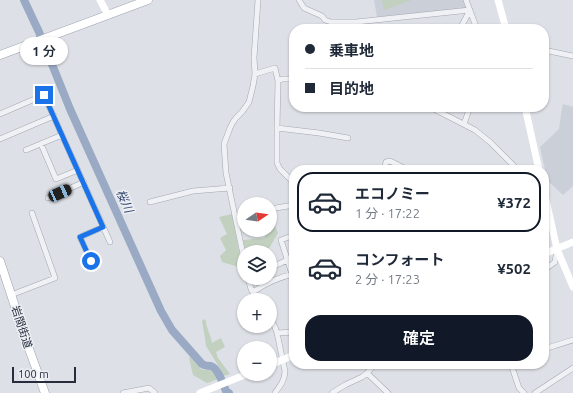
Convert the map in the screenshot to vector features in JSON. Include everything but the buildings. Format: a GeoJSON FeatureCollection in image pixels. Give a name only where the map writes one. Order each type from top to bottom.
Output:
{"type":"FeatureCollection","features":[{"type":"Feature","properties":{"kind":"main road"},"geometry":{"type":"LineString","coordinates":[[0,55],[148,0]]}},
{"type":"Feature","properties":{"kind":"main road","name":"岩間街道"},"geometry":{"type":"LineString","coordinates":[[0,261],[45,393]]}},
{"type":"Feature","properties":{"kind":"street"},"geometry":{"type":"LineString","coordinates":[[100,0],[108,15]]}},
{"type":"Feature","properties":{"kind":"street"},"geometry":{"type":"LineString","coordinates":[[241,245],[225,162],[224,144],[233,122],[249,102],[253,86],[255,74],[254,58],[258,0]]}},
{"type":"Feature","properties":{"kind":"street"},"geometry":{"type":"LineString","coordinates":[[299,0],[304,8],[331,22],[356,22],[470,10]]}},
{"type":"Feature","properties":{"kind":"street"},"geometry":{"type":"LineString","coordinates":[[466,0],[475,24]]}},
{"type":"Feature","properties":{"kind":"street"},"geometry":{"type":"LineString","coordinates":[[498,0],[505,24]]}},
{"type":"Feature","properties":{"kind":"street"},"geometry":{"type":"LineString","coordinates":[[463,24],[470,10]]}},
{"type":"Feature","properties":{"kind":"street"},"geometry":{"type":"LineString","coordinates":[[549,51],[573,56]]}},
{"type":"Feature","properties":{"kind":"street"},"geometry":{"type":"LineString","coordinates":[[255,74],[275,68],[278,80],[277,163],[280,169],[287,176]]}},
{"type":"Feature","properties":{"kind":"street"},"geometry":{"type":"LineString","coordinates":[[278,80],[289,79]]}},
{"type":"Feature","properties":{"kind":"street"},"geometry":{"type":"LineString","coordinates":[[0,114],[44,95],[110,242]]}},
{"type":"Feature","properties":{"kind":"street"},"geometry":{"type":"LineString","coordinates":[[441,112],[476,130],[513,165]]}},
{"type":"Feature","properties":{"kind":"street"},"geometry":{"type":"LineString","coordinates":[[464,124],[468,112]]}},
{"type":"Feature","properties":{"kind":"street"},"geometry":{"type":"LineString","coordinates":[[526,112],[538,165]]}},
{"type":"Feature","properties":{"kind":"street"},"geometry":{"type":"LineString","coordinates":[[0,139],[54,116]]}},
{"type":"Feature","properties":{"kind":"street"},"geometry":{"type":"LineString","coordinates":[[277,128],[348,138]]}},
{"type":"Feature","properties":{"kind":"street"},"geometry":{"type":"LineString","coordinates":[[26,150],[62,135]]}},
{"type":"Feature","properties":{"kind":"street"},"geometry":{"type":"LineString","coordinates":[[41,144],[56,179],[78,170]]}},
{"type":"Feature","properties":{"kind":"street"},"geometry":{"type":"LineString","coordinates":[[385,165],[386,162],[390,161],[398,165]]}},
{"type":"Feature","properties":{"kind":"street"},"geometry":{"type":"LineString","coordinates":[[48,198],[84,182]]}},
{"type":"Feature","properties":{"kind":"street"},"geometry":{"type":"LineString","coordinates":[[150,202],[193,191],[230,188]]}},
{"type":"Feature","properties":{"kind":"street"},"geometry":{"type":"LineString","coordinates":[[277,208],[289,206]]}},
{"type":"Feature","properties":{"kind":"street"},"geometry":{"type":"LineString","coordinates":[[11,295],[55,278],[32,213]]}},
{"type":"Feature","properties":{"kind":"street"},"geometry":{"type":"LineString","coordinates":[[549,213],[557,249],[573,287]]}},
{"type":"Feature","properties":{"kind":"street"},"geometry":{"type":"LineString","coordinates":[[91,261],[80,237],[103,227]]}},
{"type":"Feature","properties":{"kind":"street"},"geometry":{"type":"LineString","coordinates":[[277,265],[288,260],[281,240],[289,237]]}},
{"type":"Feature","properties":{"kind":"street"},"geometry":{"type":"LineString","coordinates":[[549,252],[573,242]]}},
{"type":"Feature","properties":{"kind":"street"},"geometry":{"type":"LineString","coordinates":[[549,266],[555,262],[557,249]]}},
{"type":"Feature","properties":{"kind":"street"},"geometry":{"type":"LineString","coordinates":[[250,285],[253,292],[274,279],[289,275]]}},
{"type":"Feature","properties":{"kind":"street"},"geometry":{"type":"LineString","coordinates":[[276,393],[285,378],[277,333],[289,332]]}},
{"type":"Feature","properties":{"kind":"street"},"geometry":{"type":"LineString","coordinates":[[549,347],[573,340]]}},
{"type":"Feature","properties":{"kind":"street"},"geometry":{"type":"LineString","coordinates":[[277,362],[289,357]]}},
{"type":"Feature","properties":{"kind":"street"},"geometry":{"type":"LineString","coordinates":[[535,393],[573,368]]}},
{"type":"Feature","properties":{"kind":"street"},"geometry":{"type":"LineString","coordinates":[[332,393],[362,377],[371,369]]}},
{"type":"Feature","properties":{"kind":"street"},"geometry":{"type":"LineString","coordinates":[[513,369],[519,388],[524,393]]}},
{"type":"Feature","properties":{"kind":"street"},"geometry":{"type":"LineString","coordinates":[[367,373],[388,393]]}},
{"type":"Feature","properties":{"kind":"street"},"geometry":{"type":"LineString","coordinates":[[200,393],[237,378]]}},
{"type":"Feature","properties":{"kind":"street"},"geometry":{"type":"LineString","coordinates":[[123,393],[149,388],[155,393]]}},
{"type":"Feature","properties":{"kind":"shaded area"},"geometry":{"type":"Polygon","coordinates":[[[374,0],[465,0],[467,8],[377,17],[374,0]]]}},
{"type":"Feature","properties":{"kind":"shaded area"},"geometry":{"type":"Polygon","coordinates":[[[563,104],[573,107],[573,186],[563,195],[549,183],[549,165],[544,165],[540,147],[559,129],[563,104]]]}},
{"type":"Feature","properties":{"kind":"green space"},"geometry":{"type":"Polygon","coordinates":[[[382,0],[412,0],[384,10],[382,0]]]}},
{"type":"Feature","properties":{"kind":"green space"},"geometry":{"type":"Polygon","coordinates":[[[232,214],[238,245],[237,266],[222,262],[220,256],[226,250],[220,238],[227,234],[219,217],[232,214]]]}},
{"type":"Feature","properties":{"kind":"green space"},"geometry":{"type":"Polygon","coordinates":[[[276,237],[271,245],[244,245],[243,240],[276,237]]]}},
{"type":"Feature","properties":{"kind":"green space"},"geometry":{"type":"Polygon","coordinates":[[[204,319],[206,321],[212,343],[221,338],[225,347],[216,352],[218,358],[230,374],[223,376],[221,370],[206,346],[202,321],[204,319]]]}},
{"type":"Feature","properties":{"kind":"green space"},"geometry":{"type":"Polygon","coordinates":[[[190,357],[201,369],[214,370],[218,379],[207,383],[193,375],[190,357]]]}},
{"type":"Feature","properties":{"kind":"waterway","name":"桜川"},"geometry":{"type":"LineString","coordinates":[[24,0],[39,32],[70,109],[161,311],[172,330],[202,364],[205,366],[214,367],[226,391],[229,393]]}},
{"type":"Feature","properties":{"kind":"route"},"geometry":{"type":"LineString","coordinates":[[44,95],[103,227],[80,237],[91,261]]}}]}
